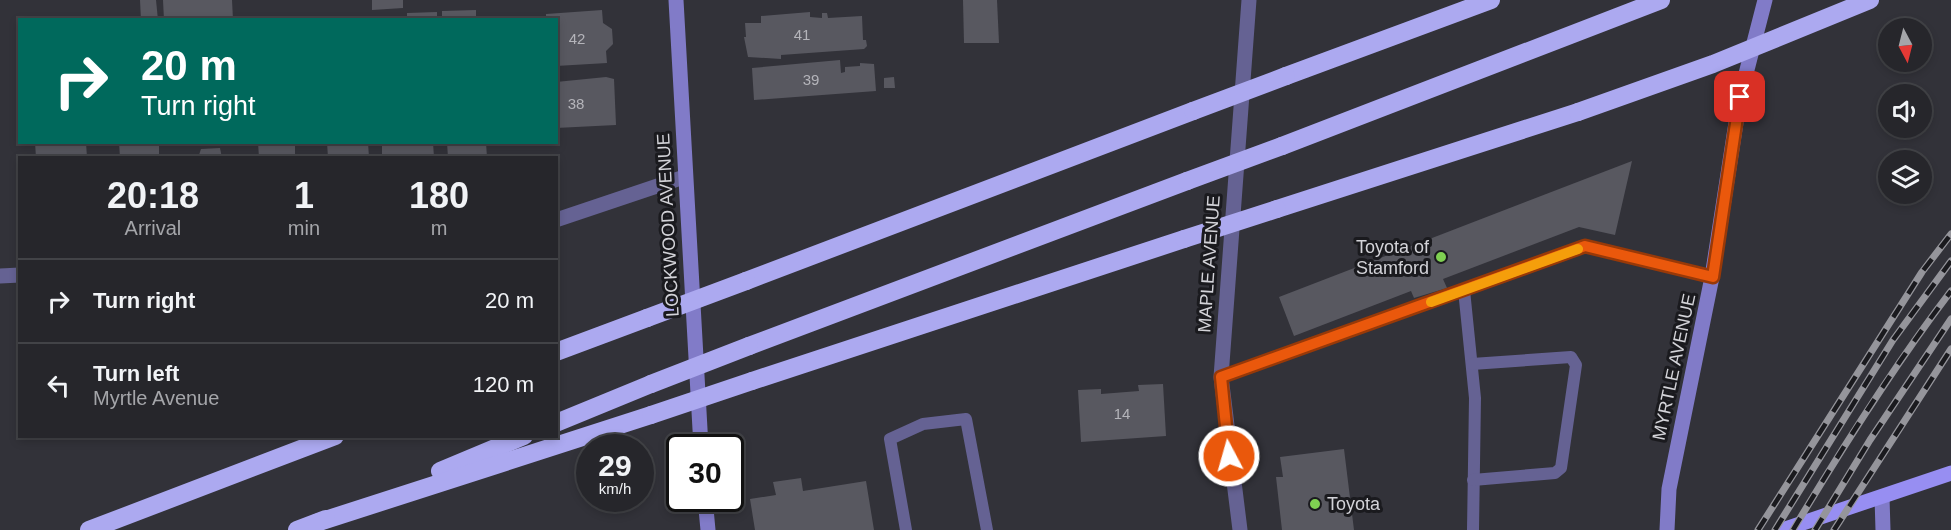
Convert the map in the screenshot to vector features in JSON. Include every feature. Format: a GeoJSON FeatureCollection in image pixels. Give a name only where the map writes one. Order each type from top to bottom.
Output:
{"type":"FeatureCollection","features":[{"type":"Feature","properties":{"kind":"highway"},"geometry":{"type":"LineString","coordinates":[[558,351],[1491,0]]}},
{"type":"Feature","properties":{"kind":"highway"},"geometry":{"type":"LineString","coordinates":[[558,422],[749,346],[1282,146],[1661,0]]}},
{"type":"Feature","properties":{"kind":"highway"},"geometry":{"type":"LineString","coordinates":[[297,530],[1578,112],[1713,64],[1870,0]]}},
{"type":"Feature","properties":{"kind":"highway"},"geometry":{"type":"LineString","coordinates":[[89,530],[330,438]]}},
{"type":"Feature","properties":{"kind":"highway"},"geometry":{"type":"LineString","coordinates":[[316,523],[519,438]]}},
{"type":"Feature","properties":{"kind":"main road"},"geometry":{"type":"LineString","coordinates":[[1782,530],[1951,473]]}},
{"type":"Feature","properties":{"kind":"street","name":"LOCKWOOD AVENUE"},"geometry":{"type":"LineString","coordinates":[[676,0],[684,177],[700,434]]}},
{"type":"Feature","properties":{"kind":"street","name":"MAPLE AVENUE"},"geometry":{"type":"LineString","coordinates":[[1240,530],[1221,377],[1249,0]]}},
{"type":"Feature","properties":{"kind":"street","name":"MYRTLE AVENUE"},"geometry":{"type":"LineString","coordinates":[[1667,530],[1669,489],[1713,277],[1740,97],[1765,0]]}},
{"type":"Feature","properties":{"kind":"street"},"geometry":{"type":"LineString","coordinates":[[558,219],[684,177]]}},
{"type":"Feature","properties":{"kind":"street"},"geometry":{"type":"LineString","coordinates":[[0,276],[18,275]]}},
{"type":"Feature","properties":{"kind":"street"},"geometry":{"type":"LineString","coordinates":[[1882,497],[1883,530]]}},
{"type":"Feature","properties":{"kind":"street"},"geometry":{"type":"LineString","coordinates":[[706,512],[708,530]]}},
{"type":"Feature","properties":{"kind":"lane"},"geometry":{"type":"LineString","coordinates":[[1221,377],[1585,246],[1713,277]]}},
{"type":"Feature","properties":{"kind":"lane"},"geometry":{"type":"LineString","coordinates":[[1464,290],[1475,398],[1473,530]]}},
{"type":"Feature","properties":{"kind":"lane"},"geometry":{"type":"LineString","coordinates":[[1472,364],[1571,357],[1576,365],[1561,468],[1555,473],[1473,480]]}},
{"type":"Feature","properties":{"kind":"lane"},"geometry":{"type":"LineString","coordinates":[[906,530],[890,439],[923,424],[966,419],[987,530]]}},
{"type":"Feature","properties":{"kind":"building"},"geometry":{"type":"Polygon","coordinates":[[[140,0],[156,0],[158,18],[141,18],[140,0]]]}},
{"type":"Feature","properties":{"kind":"building"},"geometry":{"type":"Polygon","coordinates":[[[163,0],[232,0],[233,18],[164,18],[163,0]]]}},
{"type":"Feature","properties":{"kind":"building"},"geometry":{"type":"Polygon","coordinates":[[[372,0],[403,0],[403,8],[372,10],[372,0]]]}},
{"type":"Feature","properties":{"kind":"building"},"geometry":{"type":"Polygon","coordinates":[[[963,0],[997,0],[999,43],[964,43],[963,0]]]}},
{"type":"Feature","properties":{"kind":"building"},"geometry":{"type":"Polygon","coordinates":[[[476,10],[476,18],[442,18],[442,11],[476,10]]]}},
{"type":"Feature","properties":{"kind":"building"},"geometry":{"type":"Polygon","coordinates":[[[602,10],[603,23],[612,29],[613,44],[606,51],[607,63],[558,66],[558,18],[546,18],[546,14],[602,10]]]}},
{"type":"Feature","properties":{"kind":"building"},"geometry":{"type":"Polygon","coordinates":[[[437,12],[437,18],[407,18],[407,13],[437,12]]]}},
{"type":"Feature","properties":{"kind":"building"},"geometry":{"type":"Polygon","coordinates":[[[810,12],[810,17],[822,18],[822,13],[827,13],[828,18],[862,16],[863,40],[866,40],[867,46],[864,49],[781,55],[781,59],[748,57],[744,37],[746,37],[745,23],[761,23],[761,16],[810,12]]]}},
{"type":"Feature","properties":{"kind":"building"},"geometry":{"type":"Polygon","coordinates":[[[840,60],[841,73],[845,72],[845,67],[860,66],[860,63],[874,64],[876,91],[754,100],[752,68],[840,60]]]}},
{"type":"Feature","properties":{"kind":"building"},"geometry":{"type":"Polygon","coordinates":[[[606,77],[614,79],[616,125],[558,128],[558,82],[606,77]]]}},
{"type":"Feature","properties":{"kind":"building"},"geometry":{"type":"Polygon","coordinates":[[[894,77],[895,88],[884,88],[884,78],[894,77]]]}},
{"type":"Feature","properties":{"kind":"building"},"geometry":{"type":"Polygon","coordinates":[[[35,144],[86,144],[87,156],[36,156],[35,144]]]}},
{"type":"Feature","properties":{"kind":"building"},"geometry":{"type":"Polygon","coordinates":[[[119,144],[159,144],[159,156],[120,156],[119,144]]]}},
{"type":"Feature","properties":{"kind":"building"},"geometry":{"type":"Polygon","coordinates":[[[258,144],[295,144],[295,156],[259,156],[258,144]]]}},
{"type":"Feature","properties":{"kind":"building"},"geometry":{"type":"Polygon","coordinates":[[[327,144],[368,144],[369,156],[328,156],[327,144]]]}},
{"type":"Feature","properties":{"kind":"building"},"geometry":{"type":"Polygon","coordinates":[[[382,144],[433,144],[434,156],[382,156],[382,144]]]}},
{"type":"Feature","properties":{"kind":"building"},"geometry":{"type":"Polygon","coordinates":[[[447,144],[486,144],[487,156],[448,156],[447,144]]]}},
{"type":"Feature","properties":{"kind":"building"},"geometry":{"type":"Polygon","coordinates":[[[220,148],[222,156],[199,156],[201,149],[220,148]]]}},
{"type":"Feature","properties":{"kind":"building","name":"Toyota of Stamford"},"geometry":{"type":"Polygon","coordinates":[[[1632,161],[1615,235],[1579,227],[1443,279],[1447,288],[1414,298],[1411,291],[1294,336],[1279,297],[1632,161]]]}},
{"type":"Feature","properties":{"kind":"building"},"geometry":{"type":"Polygon","coordinates":[[[1163,384],[1166,436],[1081,442],[1078,390],[1101,389],[1101,394],[1139,391],[1138,385],[1163,384]]]}},
{"type":"Feature","properties":{"kind":"building","name":"Toyota"},"geometry":{"type":"Polygon","coordinates":[[[1344,449],[1354,530],[1282,530],[1276,477],[1283,477],[1280,457],[1344,449]]]}},
{"type":"Feature","properties":{"kind":"building"},"geometry":{"type":"Polygon","coordinates":[[[801,478],[803,491],[866,481],[874,530],[755,530],[750,499],[776,495],[773,482],[801,478]]]}},
{"type":"Feature","properties":{"kind":"railway"},"geometry":{"type":"LineString","coordinates":[[1758,530],[1922,272],[1951,234]]}},
{"type":"Feature","properties":{"kind":"railway"},"geometry":{"type":"LineString","coordinates":[[1775,530],[1893,340],[1951,261]]}},
{"type":"Feature","properties":{"kind":"railway"},"geometry":{"type":"LineString","coordinates":[[1793,530],[1869,408],[1951,291]]}},
{"type":"Feature","properties":{"kind":"railway"},"geometry":{"type":"LineString","coordinates":[[1815,530],[1870,440],[1951,319]]}},
{"type":"Feature","properties":{"kind":"railway"},"geometry":{"type":"LineString","coordinates":[[1834,530],[1951,349]]}},
{"type":"Feature","properties":{"kind":"slow traffic"},"geometry":{"type":"LineString","coordinates":[[1431,302],[1578,249]]}},
{"type":"Feature","properties":{"kind":"place","name":"Toyota of Stamford"},"geometry":{"type":"Point","coordinates":[1441,257]}},
{"type":"Feature","properties":{"kind":"place","name":"Toyota"},"geometry":{"type":"Point","coordinates":[1315,504]}},
{"type":"Feature","properties":{"kind":"route"},"geometry":{"type":"LineString","coordinates":[[1229,456],[1221,377],[1585,246],[1713,277],[1740,97]]}}]}
